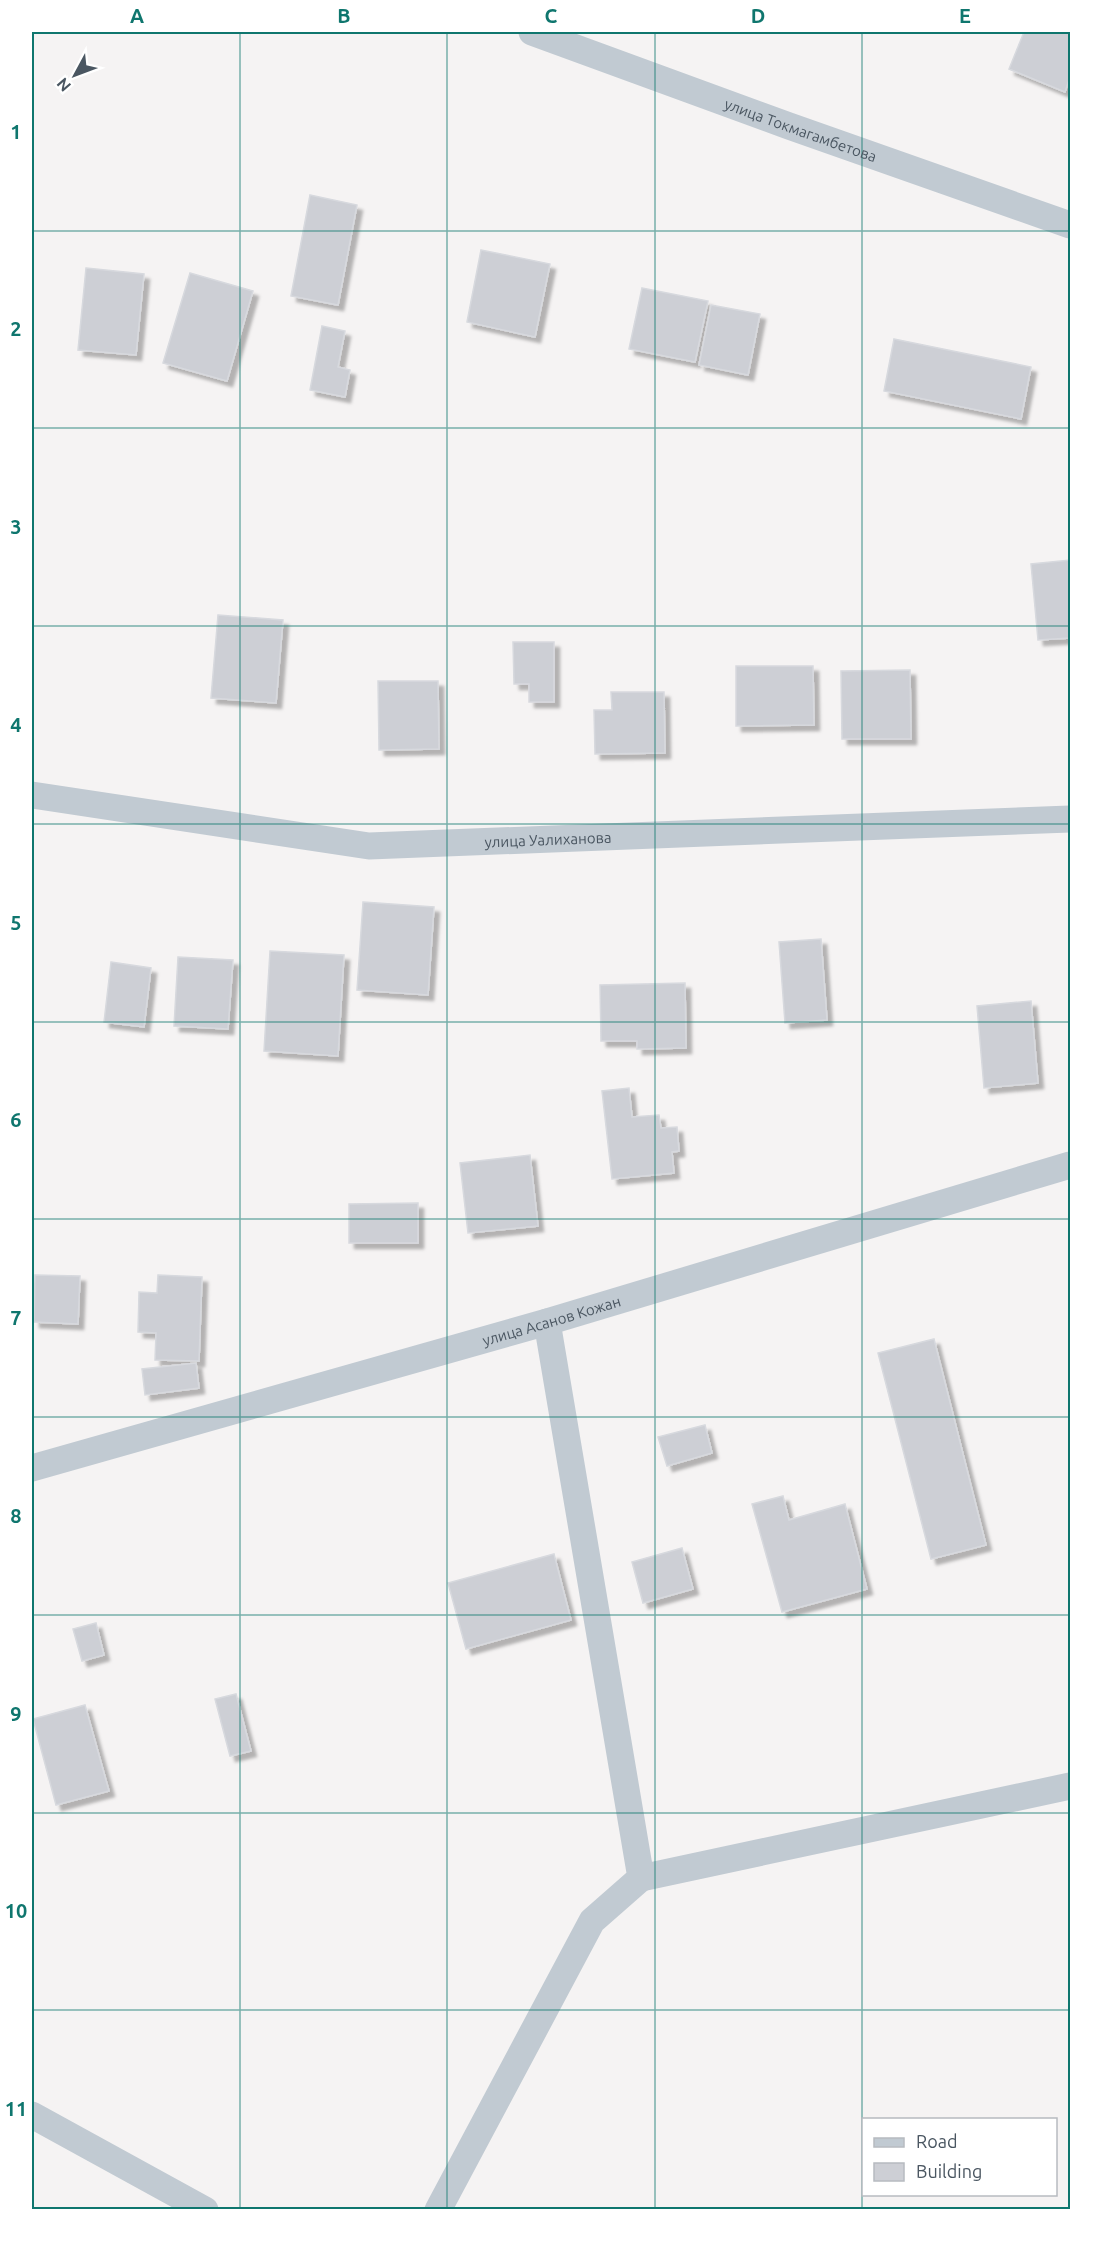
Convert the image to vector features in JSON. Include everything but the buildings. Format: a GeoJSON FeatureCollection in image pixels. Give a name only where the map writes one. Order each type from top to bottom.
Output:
{"type":"FeatureCollection","features":[{"type":"Feature","properties":{"kind":"street","name":"улица Токмагамбетова"},"geometry":{"type":"LineString","coordinates":[[532,32],[789,126],[1071,225]]}},
{"type":"Feature","properties":{"kind":"street","name":"улица Уалиханова"},"geometry":{"type":"LineString","coordinates":[[32,795],[369,846],[1071,819]]}},
{"type":"Feature","properties":{"kind":"street","name":"улица Асанов Кожан"},"geometry":{"type":"LineString","coordinates":[[32,1468],[547,1322],[1071,1165]]}},
{"type":"Feature","properties":{"kind":"street"},"geometry":{"type":"LineString","coordinates":[[547,1322],[641,1878]]}},
{"type":"Feature","properties":{"kind":"street"},"geometry":{"type":"LineString","coordinates":[[438,2210],[592,1921],[641,1878],[1071,1786]]}},
{"type":"Feature","properties":{"kind":"street"},"geometry":{"type":"LineString","coordinates":[[32,2115],[205,2210]]}}]}
